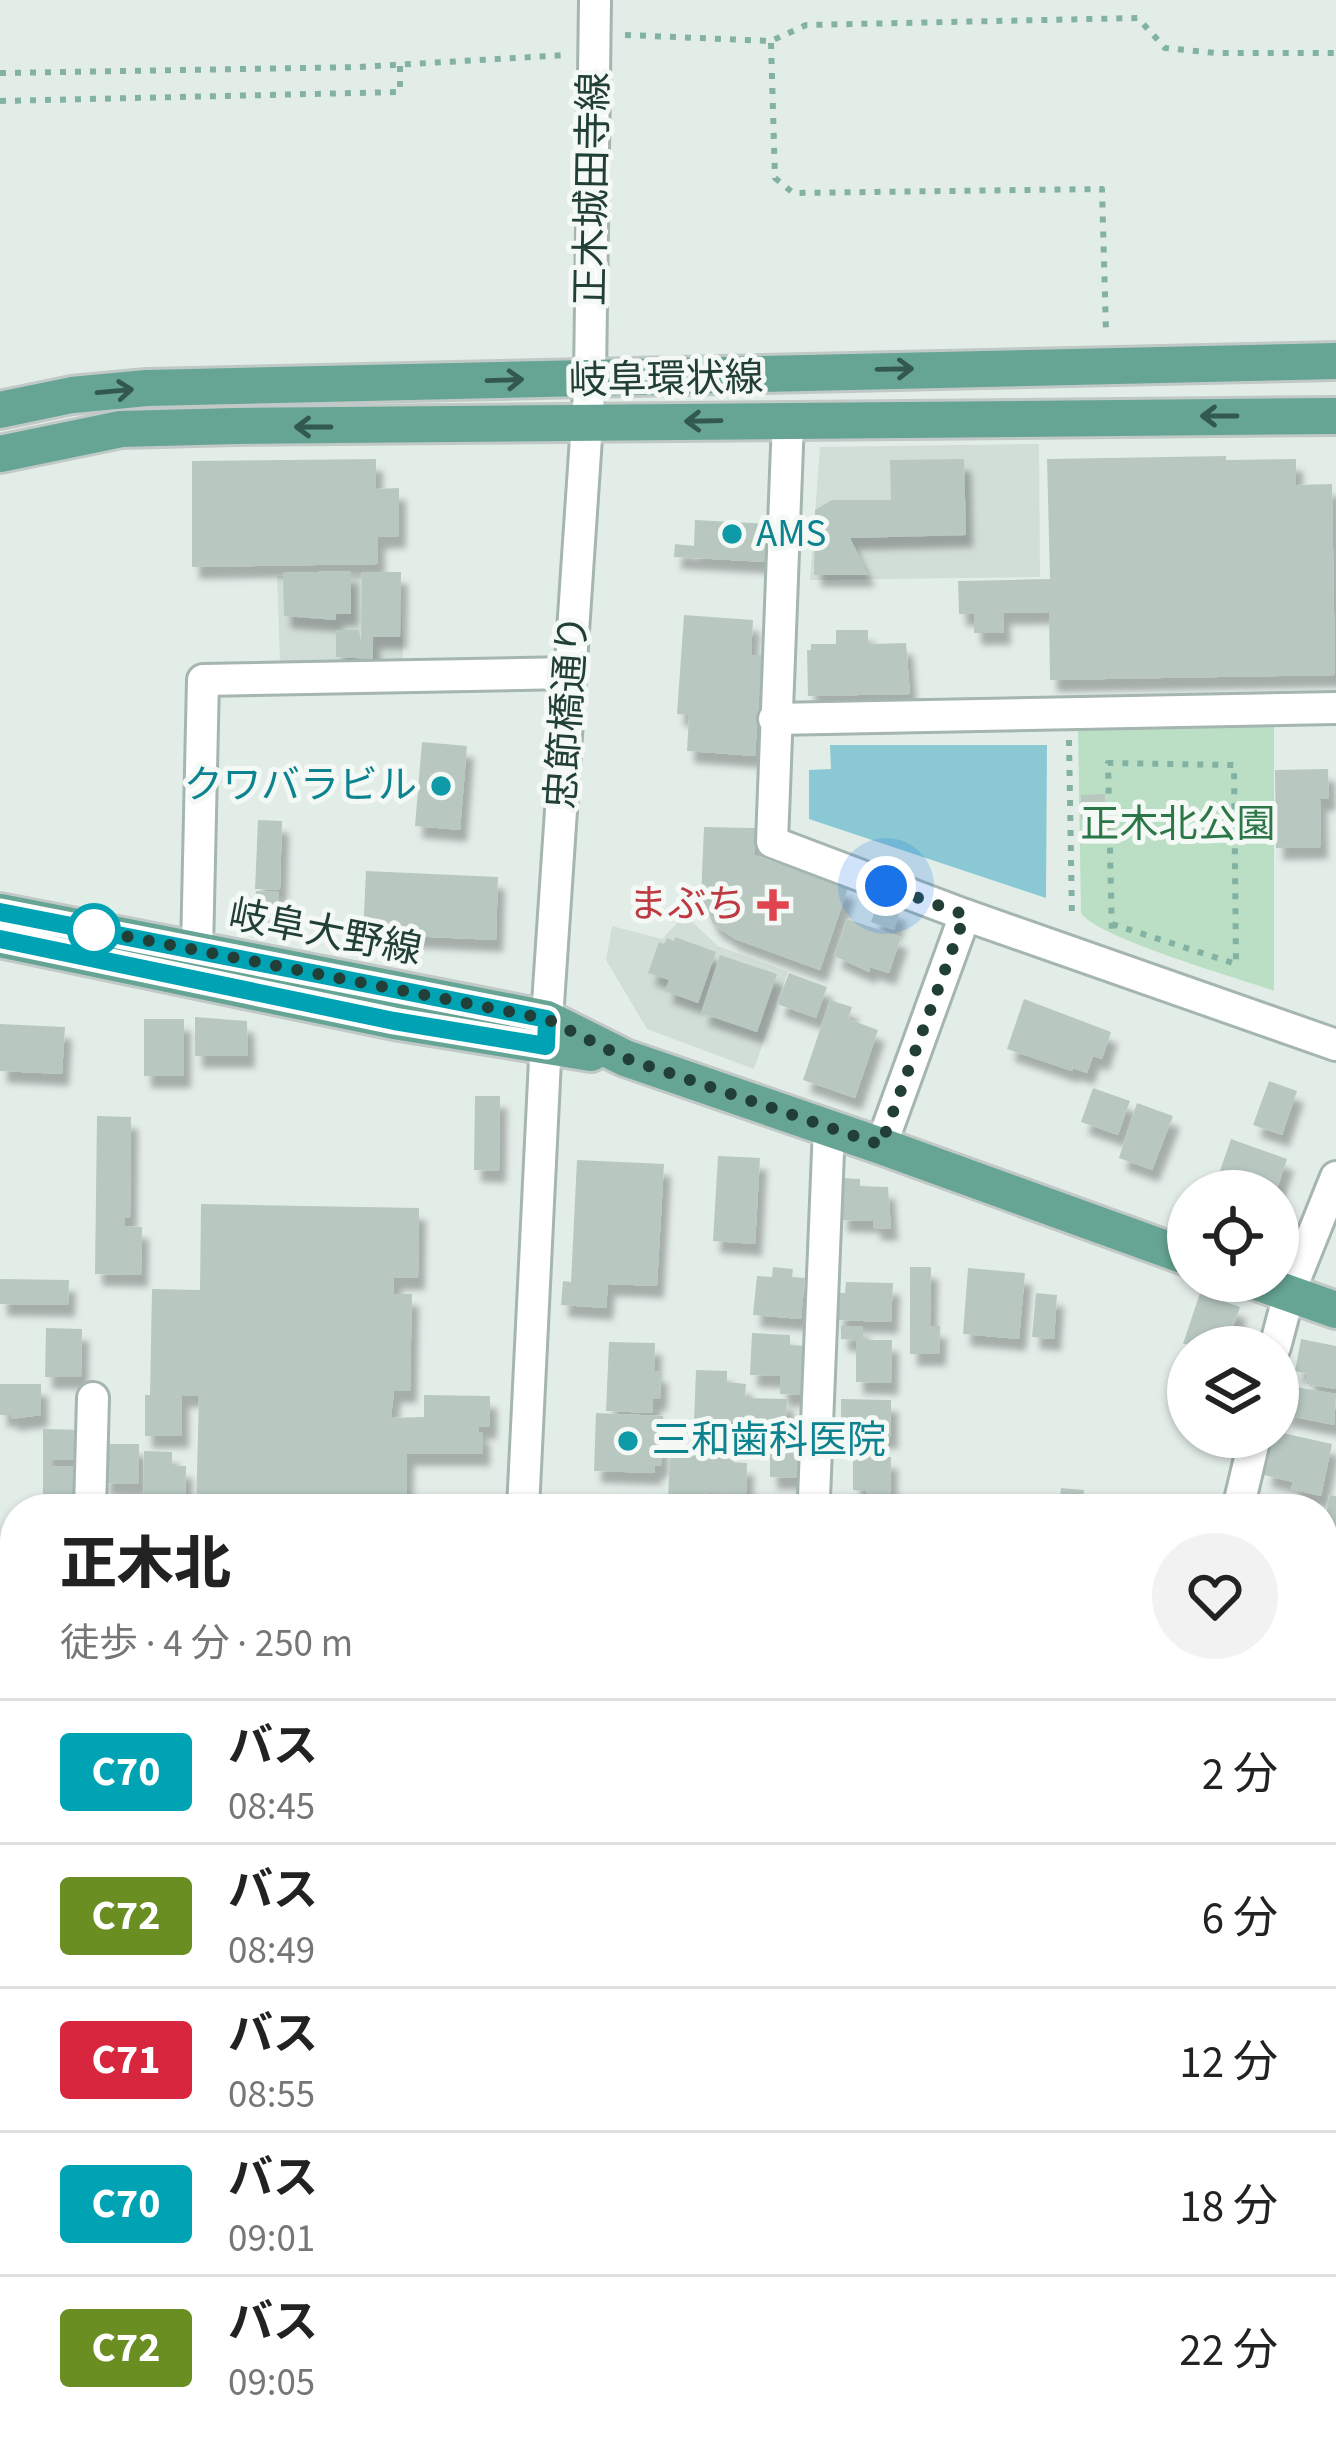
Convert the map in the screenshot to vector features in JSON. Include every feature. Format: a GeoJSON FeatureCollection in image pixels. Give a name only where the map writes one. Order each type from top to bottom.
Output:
{"type":"FeatureCollection","features":[{"type":"Feature","properties":{"kind":"main road","name":"岐阜環状線"},"geometry":{"type":"LineString","coordinates":[[0,410],[72,395],[147,388],[1336,361]]}},
{"type":"Feature","properties":{"kind":"main road","name":"岐阜環状線"},"geometry":{"type":"LineString","coordinates":[[0,454],[122,429],[1336,416]]}},
{"type":"Feature","properties":{"kind":"main road","name":"岐阜大野線"},"geometry":{"type":"LineString","coordinates":[[0,912],[197,950],[546,1033],[881,1145],[1167,1249]]}},
{"type":"Feature","properties":{"kind":"main road","name":"岐阜大野線"},"geometry":{"type":"LineString","coordinates":[[0,939],[371,1016],[546,1033]]}},
{"type":"Feature","properties":{"kind":"main road"},"geometry":{"type":"LineString","coordinates":[[1299,1297],[1336,1310]]}},
{"type":"Feature","properties":{"kind":"street","name":"正木城田寺線"},"geometry":{"type":"LineString","coordinates":[[590,378],[595,0]]}},
{"type":"Feature","properties":{"kind":"street","name":"忠節橋通り"},"geometry":{"type":"LineString","coordinates":[[524,1494],[546,1033],[590,378]]}},
{"type":"Feature","properties":{"kind":"street"},"geometry":{"type":"LineString","coordinates":[[788,420],[772,842],[1336,1046]]}},
{"type":"Feature","properties":{"kind":"street"},"geometry":{"type":"LineString","coordinates":[[197,950],[203,680],[570,673]]}},
{"type":"Feature","properties":{"kind":"street"},"geometry":{"type":"LineString","coordinates":[[774,719],[1336,708]]}},
{"type":"Feature","properties":{"kind":"street"},"geometry":{"type":"LineString","coordinates":[[881,1145],[965,915]]}},
{"type":"Feature","properties":{"kind":"street"},"geometry":{"type":"LineString","coordinates":[[814,1494],[829,1127]]}},
{"type":"Feature","properties":{"kind":"street"},"geometry":{"type":"LineString","coordinates":[[1299,1269],[1336,1177]]}},
{"type":"Feature","properties":{"kind":"street"},"geometry":{"type":"LineString","coordinates":[[91,1494],[94,1398]]}},
{"type":"Feature","properties":{"kind":"street"},"geometry":{"type":"LineString","coordinates":[[1242,1494],[1250,1458]]}},
{"type":"Feature","properties":{"kind":"path"},"geometry":{"type":"LineString","coordinates":[[0,73],[400,65],[595,44],[771,41],[806,26],[1138,18],[1165,48],[1336,53]]}},
{"type":"Feature","properties":{"kind":"path"},"geometry":{"type":"LineString","coordinates":[[771,41],[775,178],[793,193],[1102,189],[1107,365]]}},
{"type":"Feature","properties":{"kind":"path"},"geometry":{"type":"LineString","coordinates":[[0,100],[400,92],[400,65]]}},
{"type":"Feature","properties":{"kind":"path"},"geometry":{"type":"LineString","coordinates":[[1069,712],[1072,916]]}},
{"type":"Feature","properties":{"kind":"path"},"geometry":{"type":"LineString","coordinates":[[1112,924],[1236,964],[1234,765],[1108,763],[1112,924],[1113,964]]}},
{"type":"Feature","properties":{"kind":"shaded area"},"geometry":{"type":"Polygon","coordinates":[[[1039,444],[1040,577],[810,580],[820,447],[1039,444]]]}},
{"type":"Feature","properties":{"kind":"shaded area"},"geometry":{"type":"Polygon","coordinates":[[[400,575],[403,661],[280,663],[277,576],[400,575]]]}},
{"type":"Feature","properties":{"kind":"shaded area"},"geometry":{"type":"Polygon","coordinates":[[[685,915],[718,946],[788,972],[754,1069],[647,1029],[606,960],[612,926],[662,939],[685,915]]]}},
{"type":"Feature","properties":{"kind":"green space","name":"正木北公園"},"geometry":{"type":"Polygon","coordinates":[[[1274,723],[1274,991],[1140,945],[1081,913],[1078,728],[1274,723]]]}},
{"type":"Feature","properties":{"kind":"water"},"geometry":{"type":"Polygon","coordinates":[[[830,745],[1047,745],[1046,898],[809,819],[809,770],[831,769],[830,745]]]}},
{"type":"Feature","properties":{"kind":"building"},"geometry":{"type":"Polygon","coordinates":[[[1226,456],[1226,460],[1296,459],[1296,485],[1332,484],[1335,675],[1050,680],[1049,612],[1003,613],[1004,633],[974,633],[974,614],[959,614],[958,581],[1050,579],[1047,459],[1226,456]]]}},
{"type":"Feature","properties":{"kind":"building"},"geometry":{"type":"Polygon","coordinates":[[[376,459],[376,489],[399,488],[399,536],[378,537],[378,564],[192,567],[192,461],[376,459]]]}},
{"type":"Feature","properties":{"kind":"building"},"geometry":{"type":"Polygon","coordinates":[[[964,459],[966,535],[850,538],[868,575],[814,575],[815,510],[832,500],[891,500],[890,460],[964,459]]]}},
{"type":"Feature","properties":{"kind":"building","name":"AMS"},"geometry":{"type":"Polygon","coordinates":[[[695,520],[771,524],[768,562],[674,557],[675,544],[694,546],[695,520]]]}},
{"type":"Feature","properties":{"kind":"building"},"geometry":{"type":"Polygon","coordinates":[[[351,571],[351,614],[336,614],[336,620],[284,616],[283,573],[351,571]]]}},
{"type":"Feature","properties":{"kind":"building"},"geometry":{"type":"Polygon","coordinates":[[[362,572],[401,572],[400,637],[373,637],[373,659],[336,657],[336,630],[359,630],[361,643],[362,572]]]}},
{"type":"Feature","properties":{"kind":"building"},"geometry":{"type":"Polygon","coordinates":[[[684,615],[753,620],[751,655],[762,655],[755,756],[687,751],[689,715],[677,714],[684,615]]]}},
{"type":"Feature","properties":{"kind":"building"},"geometry":{"type":"Polygon","coordinates":[[[836,630],[868,630],[868,644],[906,643],[910,694],[808,696],[807,650],[811,644],[836,644],[836,630]]]}},
{"type":"Feature","properties":{"kind":"building","name":"クワバラビル"},"geometry":{"type":"Polygon","coordinates":[[[422,742],[467,746],[460,830],[415,826],[422,742]]]}},
{"type":"Feature","properties":{"kind":"building"},"geometry":{"type":"Polygon","coordinates":[[[1328,769],[1329,799],[1320,799],[1321,847],[1276,848],[1275,770],[1328,769]]]}},
{"type":"Feature","properties":{"kind":"building"},"geometry":{"type":"Polygon","coordinates":[[[1105,794],[1105,819],[1081,819],[1081,795],[1105,794]]]}},
{"type":"Feature","properties":{"kind":"building"},"geometry":{"type":"Polygon","coordinates":[[[258,820],[282,821],[280,890],[255,889],[258,820]]]}},
{"type":"Feature","properties":{"kind":"building","name":"まぶち"},"geometry":{"type":"Polygon","coordinates":[[[704,827],[756,828],[754,855],[848,888],[820,970],[735,939],[713,924],[701,897],[704,827]]]}},
{"type":"Feature","properties":{"kind":"building"},"geometry":{"type":"Polygon","coordinates":[[[366,871],[498,877],[496,940],[363,934],[366,871]]]}},
{"type":"Feature","properties":{"kind":"building"},"geometry":{"type":"Polygon","coordinates":[[[256,891],[279,892],[279,912],[255,911],[256,891]]]}},
{"type":"Feature","properties":{"kind":"building"},"geometry":{"type":"Polygon","coordinates":[[[878,902],[900,910],[894,930],[871,922],[878,902]]]}},
{"type":"Feature","properties":{"kind":"building"},"geometry":{"type":"Polygon","coordinates":[[[847,919],[901,937],[889,973],[870,967],[869,972],[834,956],[847,919]]]}},
{"type":"Feature","properties":{"kind":"building"},"geometry":{"type":"Polygon","coordinates":[[[675,937],[716,952],[698,1003],[665,991],[669,980],[648,973],[659,942],[675,937]]]}},
{"type":"Feature","properties":{"kind":"building"},"geometry":{"type":"Polygon","coordinates":[[[720,955],[777,974],[757,1032],[701,1013],[720,955]]]}},
{"type":"Feature","properties":{"kind":"building"},"geometry":{"type":"Polygon","coordinates":[[[789,973],[827,987],[816,1018],[777,1004],[789,973]]]}},
{"type":"Feature","properties":{"kind":"building"},"geometry":{"type":"Polygon","coordinates":[[[1024,999],[1111,1032],[1102,1059],[1093,1056],[1087,1073],[1007,1049],[1024,999]]]}},
{"type":"Feature","properties":{"kind":"building"},"geometry":{"type":"Polygon","coordinates":[[[830,1000],[852,1007],[848,1019],[878,1030],[855,1098],[803,1080],[830,1000]]]}},
{"type":"Feature","properties":{"kind":"building"},"geometry":{"type":"Polygon","coordinates":[[[195,1017],[247,1021],[248,1056],[195,1056],[195,1017]]]}},
{"type":"Feature","properties":{"kind":"building"},"geometry":{"type":"Polygon","coordinates":[[[144,1019],[184,1019],[184,1076],[144,1076],[144,1019]]]}},
{"type":"Feature","properties":{"kind":"building"},"geometry":{"type":"Polygon","coordinates":[[[0,1024],[65,1027],[62,1074],[0,1071],[0,1024]]]}},
{"type":"Feature","properties":{"kind":"building"},"geometry":{"type":"Polygon","coordinates":[[[1269,1081],[1297,1091],[1282,1135],[1253,1125],[1269,1081]]]}},
{"type":"Feature","properties":{"kind":"building"},"geometry":{"type":"Polygon","coordinates":[[[1093,1088],[1130,1101],[1118,1135],[1081,1122],[1093,1088]]]}},
{"type":"Feature","properties":{"kind":"building"},"geometry":{"type":"Polygon","coordinates":[[[475,1096],[500,1096],[499,1171],[474,1170],[475,1096]]]}},
{"type":"Feature","properties":{"kind":"building"},"geometry":{"type":"Polygon","coordinates":[[[1137,1103],[1173,1116],[1152,1170],[1119,1158],[1137,1103]]]}},
{"type":"Feature","properties":{"kind":"building"},"geometry":{"type":"Polygon","coordinates":[[[97,1116],[131,1117],[130,1218],[125,1217],[125,1226],[142,1227],[141,1275],[95,1274],[97,1116]]]}},
{"type":"Feature","properties":{"kind":"building"},"geometry":{"type":"Polygon","coordinates":[[[1231,1139],[1287,1159],[1283,1170],[1220,1170],[1231,1139]]]}},
{"type":"Feature","properties":{"kind":"building"},"geometry":{"type":"Polygon","coordinates":[[[718,1156],[760,1158],[755,1244],[713,1241],[718,1156]]]}},
{"type":"Feature","properties":{"kind":"building"},"geometry":{"type":"Polygon","coordinates":[[[577,1160],[664,1164],[657,1286],[608,1284],[606,1308],[561,1305],[563,1281],[571,1282],[577,1160]]]}},
{"type":"Feature","properties":{"kind":"building"},"geometry":{"type":"Polygon","coordinates":[[[842,1178],[860,1179],[860,1186],[888,1187],[891,1229],[873,1228],[874,1221],[840,1220],[842,1178]]]}},
{"type":"Feature","properties":{"kind":"building"},"geometry":{"type":"Polygon","coordinates":[[[201,1204],[419,1208],[418,1278],[394,1278],[394,1294],[412,1294],[410,1391],[394,1391],[391,1418],[424,1417],[424,1395],[490,1396],[490,1427],[479,1427],[483,1454],[407,1454],[406,1494],[196,1494],[199,1396],[182,1395],[182,1436],[145,1436],[145,1395],[150,1395],[152,1289],[200,1290],[201,1204]]]}},
{"type":"Feature","properties":{"kind":"building"},"geometry":{"type":"Polygon","coordinates":[[[773,1267],[793,1269],[792,1277],[805,1278],[801,1319],[753,1315],[757,1276],[772,1277],[773,1267]]]}},
{"type":"Feature","properties":{"kind":"building"},"geometry":{"type":"Polygon","coordinates":[[[910,1267],[931,1267],[930,1326],[940,1326],[939,1354],[910,1354],[910,1267]]]}},
{"type":"Feature","properties":{"kind":"building"},"geometry":{"type":"Polygon","coordinates":[[[968,1268],[1025,1273],[1019,1339],[963,1334],[968,1268]]]}},
{"type":"Feature","properties":{"kind":"building"},"geometry":{"type":"Polygon","coordinates":[[[0,1279],[69,1280],[68,1305],[0,1304],[0,1279]]]}},
{"type":"Feature","properties":{"kind":"building"},"geometry":{"type":"Polygon","coordinates":[[[846,1282],[893,1283],[891,1322],[836,1320],[838,1293],[845,1293],[846,1282]]]}},
{"type":"Feature","properties":{"kind":"building"},"geometry":{"type":"Polygon","coordinates":[[[1036,1293],[1057,1295],[1054,1339],[1032,1337],[1036,1293]]]}},
{"type":"Feature","properties":{"kind":"building"},"geometry":{"type":"Polygon","coordinates":[[[1197,1302],[1240,1307],[1233,1326],[1189,1326],[1197,1302]]]}},
{"type":"Feature","properties":{"kind":"building"},"geometry":{"type":"Polygon","coordinates":[[[841,1326],[863,1326],[863,1340],[892,1340],[891,1383],[856,1382],[856,1340],[841,1339],[841,1326]]]}},
{"type":"Feature","properties":{"kind":"building"},"geometry":{"type":"Polygon","coordinates":[[[46,1328],[82,1329],[81,1377],[45,1377],[46,1328]]]}},
{"type":"Feature","properties":{"kind":"building"},"geometry":{"type":"Polygon","coordinates":[[[752,1333],[790,1335],[790,1345],[807,1346],[805,1395],[780,1394],[780,1376],[750,1375],[752,1333]]]}},
{"type":"Feature","properties":{"kind":"building"},"geometry":{"type":"Polygon","coordinates":[[[1301,1339],[1336,1346],[1336,1389],[1306,1384],[1308,1374],[1299,1372],[1301,1339]]]}},
{"type":"Feature","properties":{"kind":"building"},"geometry":{"type":"Polygon","coordinates":[[[609,1342],[655,1343],[654,1371],[661,1371],[660,1399],[653,1399],[653,1413],[606,1411],[609,1342]]]}},
{"type":"Feature","properties":{"kind":"building"},"geometry":{"type":"Polygon","coordinates":[[[696,1370],[727,1371],[727,1382],[746,1384],[745,1398],[787,1399],[785,1442],[744,1440],[744,1422],[694,1420],[696,1370]]]}},
{"type":"Feature","properties":{"kind":"building"},"geometry":{"type":"Polygon","coordinates":[[[0,1384],[41,1384],[41,1415],[11,1419],[11,1415],[0,1415],[0,1384]]]}},
{"type":"Feature","properties":{"kind":"building"},"geometry":{"type":"Polygon","coordinates":[[[1299,1387],[1336,1394],[1334,1425],[1299,1418],[1299,1387]]]}},
{"type":"Feature","properties":{"kind":"building"},"geometry":{"type":"Polygon","coordinates":[[[841,1399],[891,1400],[891,1437],[851,1436],[852,1421],[841,1421],[841,1399]]]}},
{"type":"Feature","properties":{"kind":"building","name":"三和歯科医院"},"geometry":{"type":"Polygon","coordinates":[[[596,1413],[663,1416],[661,1466],[655,1466],[655,1473],[594,1471],[596,1413]]]}},
{"type":"Feature","properties":{"kind":"building"},"geometry":{"type":"Polygon","coordinates":[[[43,1429],[85,1430],[84,1460],[51,1459],[51,1466],[84,1467],[83,1494],[43,1494],[43,1429]]]}},
{"type":"Feature","properties":{"kind":"building"},"geometry":{"type":"Polygon","coordinates":[[[1299,1437],[1332,1444],[1321,1494],[1291,1489],[1293,1482],[1264,1475],[1268,1458],[1299,1458],[1299,1437]]]}},
{"type":"Feature","properties":{"kind":"building"},"geometry":{"type":"Polygon","coordinates":[[[103,1444],[139,1444],[139,1484],[103,1483],[103,1444]]]}},
{"type":"Feature","properties":{"kind":"building"},"geometry":{"type":"Polygon","coordinates":[[[670,1450],[734,1452],[734,1463],[747,1463],[746,1494],[668,1494],[670,1450]]]}},
{"type":"Feature","properties":{"kind":"building"},"geometry":{"type":"Polygon","coordinates":[[[770,1450],[799,1451],[799,1478],[770,1477],[770,1450]]]}},
{"type":"Feature","properties":{"kind":"building"},"geometry":{"type":"Polygon","coordinates":[[[144,1451],[172,1452],[172,1466],[186,1466],[185,1494],[143,1494],[144,1451]]]}},
{"type":"Feature","properties":{"kind":"building"},"geometry":{"type":"Polygon","coordinates":[[[853,1456],[891,1457],[890,1494],[853,1490],[853,1456]]]}},
{"type":"Feature","properties":{"kind":"building"},"geometry":{"type":"Polygon","coordinates":[[[1061,1488],[1084,1490],[1084,1494],[1060,1494],[1061,1488]]]}},
{"type":"Feature","properties":{"kind":"bus line","name":"C70"},"geometry":{"type":"LineString","coordinates":[[0,912],[547,1019],[546,1046],[394,1021],[0,939]]}},
{"type":"Feature","properties":{"kind":"place","name":"AMS"},"geometry":{"type":"Point","coordinates":[732,534]}},
{"type":"Feature","properties":{"kind":"place","name":"クワバラビル"},"geometry":{"type":"Point","coordinates":[441,786]}},
{"type":"Feature","properties":{"kind":"place","name":"まぶち"},"geometry":{"type":"Point","coordinates":[773,905]}},
{"type":"Feature","properties":{"kind":"place","name":"三和歯科医院"},"geometry":{"type":"Point","coordinates":[628,1441]}},
{"type":"Feature","properties":{"kind":"route"},"geometry":{"type":"LineString","coordinates":[[94,930],[79,927],[547,1019],[625,1058],[881,1145],[965,915],[886,886]]}}]}
